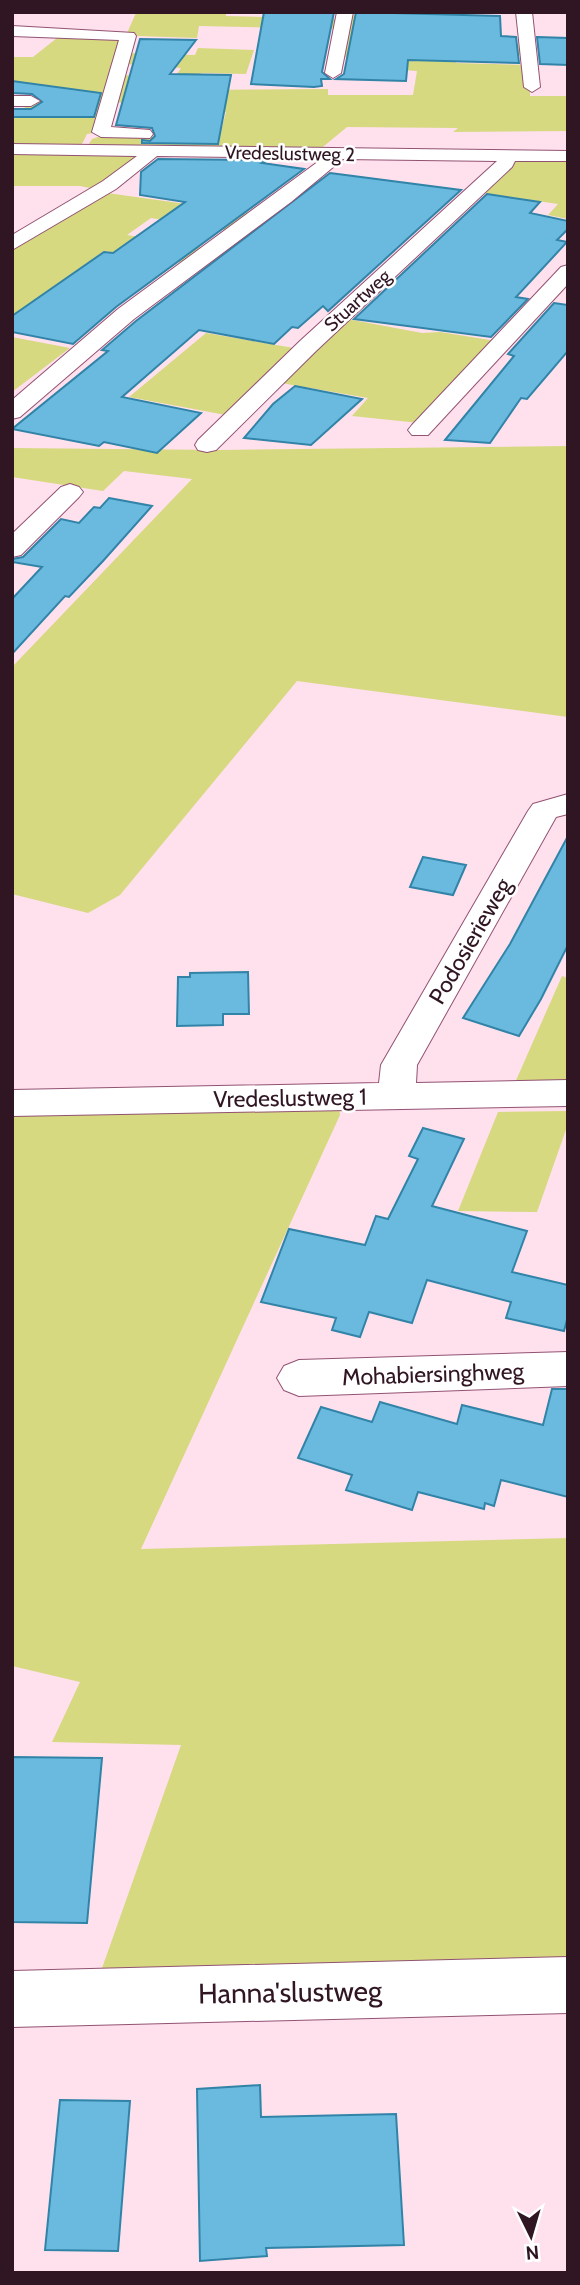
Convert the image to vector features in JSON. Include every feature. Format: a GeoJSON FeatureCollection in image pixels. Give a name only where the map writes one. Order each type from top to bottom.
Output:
{"type":"FeatureCollection","features":[{"type":"Feature","properties":{"kind":"street"},"geometry":{"type":"LineString","coordinates":[[333,73],[345,12]]}},
{"type":"Feature","properties":{"kind":"street"},"geometry":{"type":"LineString","coordinates":[[524,12],[532,87]]}},
{"type":"Feature","properties":{"kind":"street"},"geometry":{"type":"LineString","coordinates":[[12,31],[128,36],[101,132],[84,150]]}},
{"type":"Feature","properties":{"kind":"street"},"geometry":{"type":"LineString","coordinates":[[12,101],[31,101]]}},
{"type":"Feature","properties":{"kind":"street"},"geometry":{"type":"LineString","coordinates":[[101,132],[204,136]]}},
{"type":"Feature","properties":{"kind":"street","name":"Vredeslustweg 2"},"geometry":{"type":"LineString","coordinates":[[12,149],[568,156]]}},
{"type":"Feature","properties":{"kind":"street"},"geometry":{"type":"LineString","coordinates":[[12,244],[119,177],[147,158],[152,151]]}},
{"type":"Feature","properties":{"kind":"street"},"geometry":{"type":"LineString","coordinates":[[12,411],[126,314],[305,182],[337,153]]}},
{"type":"Feature","properties":{"kind":"street","name":"Stuartweg"},"geometry":{"type":"LineString","coordinates":[[207,446],[308,345],[506,163],[506,155]]}},
{"type":"Feature","properties":{"kind":"street"},"geometry":{"type":"LineString","coordinates":[[420,430],[568,271]]}},
{"type":"Feature","properties":{"kind":"street"},"geometry":{"type":"LineString","coordinates":[[12,549],[71,492]]}},
{"type":"Feature","properties":{"kind":"street","name":"Podosierieweg"},"geometry":{"type":"LineString","coordinates":[[396,1096],[399,1065],[544,811],[568,803]]}},
{"type":"Feature","properties":{"kind":"street","name":"Vredeslustweg 1"},"geometry":{"type":"LineString","coordinates":[[12,1103],[568,1093]]}},
{"type":"Feature","properties":{"kind":"street","name":"Mohabiersinghweg"},"geometry":{"type":"LineString","coordinates":[[299,1378],[568,1369]]}},
{"type":"Feature","properties":{"kind":"street","name":"Hanna'slustweg"},"geometry":{"type":"LineString","coordinates":[[12,2000],[568,1985]]}},
{"type":"Feature","properties":{"kind":"green space"},"geometry":{"type":"Polygon","coordinates":[[[129,12],[226,12],[226,16],[339,19],[338,29],[199,26],[197,38],[137,36],[127,33],[136,13],[129,12]]]}},
{"type":"Feature","properties":{"kind":"green space"},"geometry":{"type":"Polygon","coordinates":[[[348,15],[422,16],[420,43],[524,45],[525,55],[455,54],[456,63],[530,65],[530,96],[568,96],[568,131],[453,132],[458,128],[347,127],[318,151],[87,147],[92,139],[104,135],[219,139],[226,112],[114,102],[122,75],[174,78],[181,68],[126,64],[129,53],[195,55],[198,48],[254,50],[246,74],[201,73],[197,90],[328,89],[328,95],[413,95],[417,71],[402,70],[402,58],[339,57],[348,15]]]}},
{"type":"Feature","properties":{"kind":"green space"},"geometry":{"type":"Polygon","coordinates":[[[62,34],[124,37],[100,132],[87,134],[81,146],[12,147],[12,115],[60,87],[12,83],[12,57],[33,57],[62,34]]]}},
{"type":"Feature","properties":{"kind":"green space"},"geometry":{"type":"Polygon","coordinates":[[[12,151],[141,153],[95,189],[80,186],[12,186],[12,151]]]}},
{"type":"Feature","properties":{"kind":"green space"},"geometry":{"type":"Polygon","coordinates":[[[568,158],[568,219],[548,215],[558,204],[482,193],[514,160],[568,158]]]}},
{"type":"Feature","properties":{"kind":"green space"},"geometry":{"type":"Polygon","coordinates":[[[100,192],[251,213],[231,231],[151,218],[127,235],[207,248],[184,263],[104,251],[12,316],[12,249],[100,192]]]}},
{"type":"Feature","properties":{"kind":"green space"},"geometry":{"type":"Polygon","coordinates":[[[342,318],[422,333],[440,332],[496,341],[419,423],[352,416],[368,398],[275,382],[342,318]]]}},
{"type":"Feature","properties":{"kind":"green space"},"geometry":{"type":"Polygon","coordinates":[[[206,333],[300,349],[231,416],[129,397],[206,333]]]}},
{"type":"Feature","properties":{"kind":"green space"},"geometry":{"type":"Polygon","coordinates":[[[12,337],[70,348],[12,392],[12,337]]]}},
{"type":"Feature","properties":{"kind":"green space"},"geometry":{"type":"Polygon","coordinates":[[[568,446],[568,717],[297,681],[120,895],[88,913],[12,894],[12,667],[192,479],[124,471],[103,491],[12,477],[12,448],[219,450],[568,446]]]}},
{"type":"Feature","properties":{"kind":"green space"},"geometry":{"type":"Polygon","coordinates":[[[562,976],[568,978],[568,1084],[514,1085],[562,976]]]}},
{"type":"Feature","properties":{"kind":"green space"},"geometry":{"type":"Polygon","coordinates":[[[339,1105],[340,1115],[141,1549],[568,1538],[568,1957],[101,1971],[181,1745],[52,1742],[80,1682],[12,1666],[12,1112],[339,1105]]]}},
{"type":"Feature","properties":{"kind":"green space"},"geometry":{"type":"Polygon","coordinates":[[[568,1111],[568,1124],[537,1212],[458,1211],[498,1112],[568,1111]]]}},
{"type":"Feature","properties":{"kind":"building"},"geometry":{"type":"Polygon","coordinates":[[[264,12],[334,12],[322,72],[330,79],[321,79],[322,86],[314,87],[251,84],[264,12]]]}},
{"type":"Feature","properties":{"kind":"building"},"geometry":{"type":"Polygon","coordinates":[[[356,12],[500,16],[501,36],[516,37],[519,63],[408,60],[406,81],[336,79],[344,74],[356,12]]]}},
{"type":"Feature","properties":{"kind":"building"},"geometry":{"type":"Polygon","coordinates":[[[537,37],[568,38],[568,65],[540,64],[537,37]]]}},
{"type":"Feature","properties":{"kind":"building"},"geometry":{"type":"Polygon","coordinates":[[[140,39],[196,40],[170,74],[231,75],[218,144],[142,143],[142,140],[150,141],[155,136],[152,128],[116,125],[140,39]]]}},
{"type":"Feature","properties":{"kind":"building"},"geometry":{"type":"Polygon","coordinates":[[[12,81],[101,93],[94,117],[12,117],[12,109],[31,109],[42,102],[32,94],[12,93],[12,81]]]}},
{"type":"Feature","properties":{"kind":"building"},"geometry":{"type":"Polygon","coordinates":[[[158,159],[260,160],[266,161],[262,163],[304,169],[116,307],[73,344],[12,332],[12,316],[104,252],[113,253],[185,202],[140,195],[141,172],[158,159]]]}},
{"type":"Feature","properties":{"kind":"building"},"geometry":{"type":"Polygon","coordinates":[[[330,173],[461,190],[328,311],[323,306],[298,328],[292,327],[274,344],[199,330],[122,397],[201,413],[157,453],[104,442],[99,446],[12,429],[108,351],[102,350],[136,321],[330,173]]]}},
{"type":"Feature","properties":{"kind":"building"},"geometry":{"type":"Polygon","coordinates":[[[487,194],[540,202],[530,213],[568,221],[568,229],[557,240],[567,242],[516,297],[528,299],[491,337],[354,319],[487,194]]]}},
{"type":"Feature","properties":{"kind":"building"},"geometry":{"type":"Polygon","coordinates":[[[554,303],[568,305],[568,351],[527,399],[521,398],[490,443],[445,440],[514,356],[508,354],[554,303]]]}},
{"type":"Feature","properties":{"kind":"building"},"geometry":{"type":"Polygon","coordinates":[[[295,386],[362,399],[311,445],[244,438],[273,404],[295,386]]]}},
{"type":"Feature","properties":{"kind":"building"},"geometry":{"type":"Polygon","coordinates":[[[109,498],[152,506],[69,597],[65,596],[12,654],[12,599],[42,567],[12,562],[12,559],[23,557],[61,519],[79,523],[94,507],[100,508],[109,498]]]}},
{"type":"Feature","properties":{"kind":"building"},"geometry":{"type":"Polygon","coordinates":[[[568,836],[568,945],[541,999],[519,1036],[463,1018],[510,944],[568,836]]]}},
{"type":"Feature","properties":{"kind":"building"},"geometry":{"type":"Polygon","coordinates":[[[423,857],[466,865],[453,895],[410,887],[423,857]]]}},
{"type":"Feature","properties":{"kind":"building"},"geometry":{"type":"Polygon","coordinates":[[[248,972],[249,1014],[223,1014],[223,1025],[177,1026],[178,977],[190,977],[190,973],[248,972]]]}},
{"type":"Feature","properties":{"kind":"building"},"geometry":{"type":"Polygon","coordinates":[[[423,1128],[464,1139],[432,1206],[527,1231],[512,1272],[568,1285],[568,1316],[564,1331],[506,1318],[511,1302],[427,1280],[412,1323],[369,1312],[360,1337],[332,1330],[336,1318],[261,1302],[289,1229],[365,1245],[376,1216],[388,1219],[418,1159],[409,1156],[423,1128]]]}},
{"type":"Feature","properties":{"kind":"building"},"geometry":{"type":"Polygon","coordinates":[[[552,1389],[568,1389],[568,1497],[501,1480],[494,1506],[485,1503],[484,1509],[418,1492],[412,1510],[346,1490],[352,1475],[298,1458],[321,1407],[372,1422],[380,1402],[457,1424],[462,1405],[543,1425],[552,1389]]]}},
{"type":"Feature","properties":{"kind":"building"},"geometry":{"type":"Polygon","coordinates":[[[12,1757],[102,1758],[87,1923],[12,1922],[12,1757]]]}},
{"type":"Feature","properties":{"kind":"building"},"geometry":{"type":"Polygon","coordinates":[[[260,2085],[261,2117],[396,2114],[404,2245],[266,2248],[267,2256],[200,2261],[197,2089],[260,2085]]]}},
{"type":"Feature","properties":{"kind":"building"},"geometry":{"type":"Polygon","coordinates":[[[60,2100],[130,2101],[118,2251],[45,2250],[60,2100]]]}}]}
